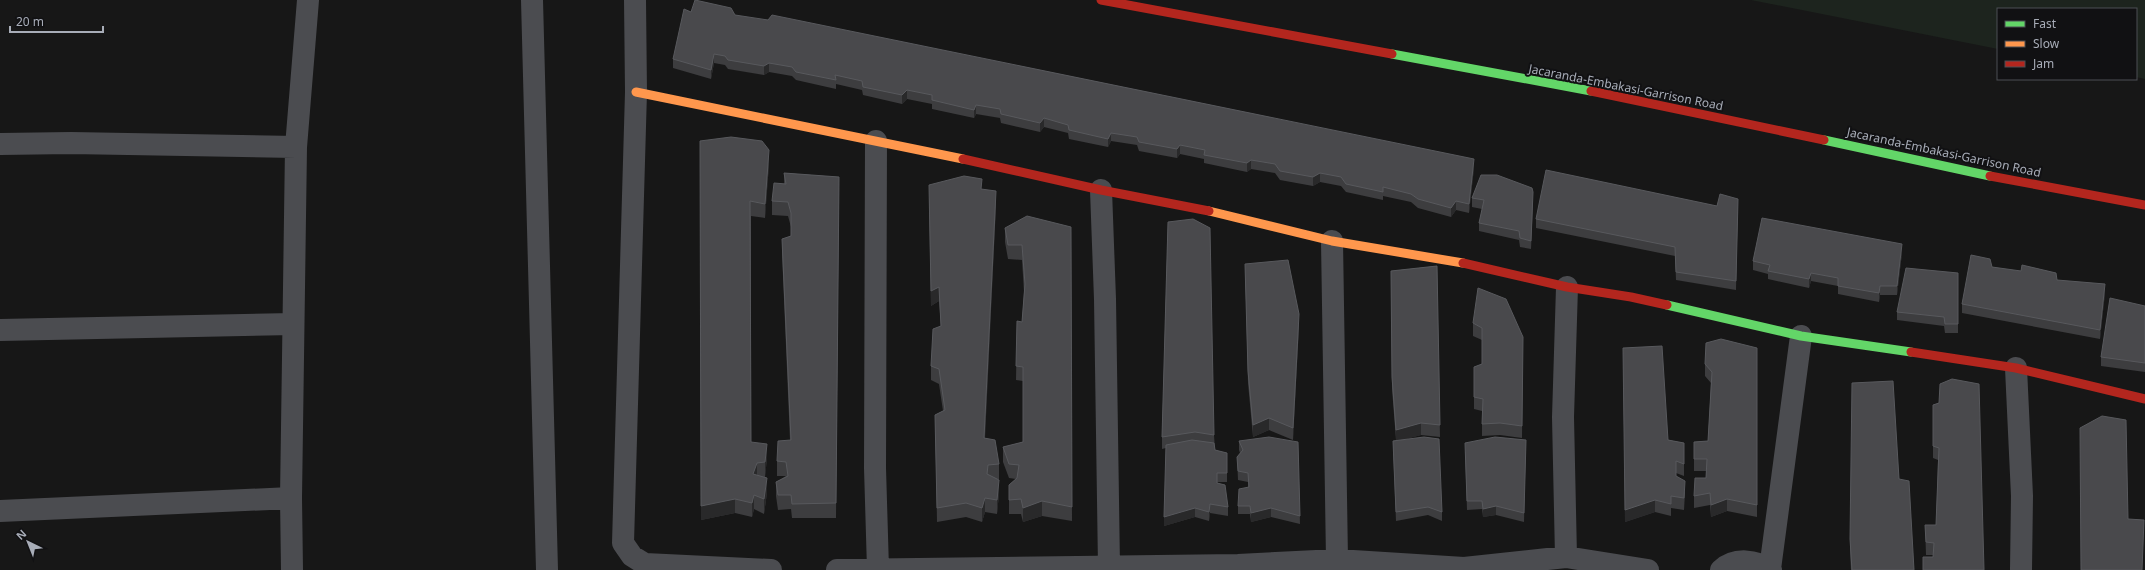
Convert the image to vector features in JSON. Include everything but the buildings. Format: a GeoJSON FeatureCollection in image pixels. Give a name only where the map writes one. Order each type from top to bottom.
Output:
{"type":"FeatureCollection","features":[{"type":"Feature","properties":{"kind":"street"},"geometry":{"type":"LineString","coordinates":[[292,570],[291,498],[296,147],[308,0]]}},
{"type":"Feature","properties":{"kind":"street"},"geometry":{"type":"LineString","coordinates":[[532,0],[547,570]]}},
{"type":"Feature","properties":{"kind":"street"},"geometry":{"type":"LineString","coordinates":[[635,0],[636,92],[623,543],[632,556],[644,564],[771,570]]}},
{"type":"Feature","properties":{"kind":"street","name":"Jacaranda-Embakasi-Garrison Road"},"geometry":{"type":"LineString","coordinates":[[1101,0],[1582,89],[2000,178],[2145,205]]}},
{"type":"Feature","properties":{"kind":"street"},"geometry":{"type":"LineString","coordinates":[[636,92],[999,166],[1101,190],[1231,215],[1332,241],[1448,260],[1567,287],[1631,297],[1801,336],[2016,368],[2145,399]]}},
{"type":"Feature","properties":{"kind":"street"},"geometry":{"type":"LineString","coordinates":[[876,141],[875,460],[878,569]]}},
{"type":"Feature","properties":{"kind":"street"},"geometry":{"type":"LineString","coordinates":[[0,144],[71,143],[296,147]]}},
{"type":"Feature","properties":{"kind":"street"},"geometry":{"type":"LineString","coordinates":[[1101,190],[1105,299],[1109,568]]}},
{"type":"Feature","properties":{"kind":"street"},"geometry":{"type":"LineString","coordinates":[[1332,241],[1337,560]]}},
{"type":"Feature","properties":{"kind":"street"},"geometry":{"type":"LineString","coordinates":[[1566,557],[1563,417],[1567,287]]}},
{"type":"Feature","properties":{"kind":"street"},"geometry":{"type":"LineString","coordinates":[[0,330],[293,324]]}},
{"type":"Feature","properties":{"kind":"street"},"geometry":{"type":"LineString","coordinates":[[1721,570],[1727,565],[1749,560],[1770,570],[1801,336]]}},
{"type":"Feature","properties":{"kind":"street"},"geometry":{"type":"LineString","coordinates":[[2016,368],[2022,496],[2021,570]]}},
{"type":"Feature","properties":{"kind":"street"},"geometry":{"type":"LineString","coordinates":[[0,511],[291,498]]}},
{"type":"Feature","properties":{"kind":"street"},"geometry":{"type":"LineString","coordinates":[[837,570],[1238,568],[1337,560],[1464,569],[1566,557],[1648,570]]}},
{"type":"Feature","properties":{"kind":"shaded area"},"geometry":{"type":"Polygon","coordinates":[[[1751,0],[2145,0],[2145,79],[2137,77],[2137,8],[1997,8],[1997,49],[1751,0]]]}},
{"type":"Feature","properties":{"kind":"traffic: fast"},"geometry":{"type":"LineString","coordinates":[[1392,54],[1591,91]]}},
{"type":"Feature","properties":{"kind":"traffic: fast"},"geometry":{"type":"LineString","coordinates":[[1824,140],[1990,176]]}},
{"type":"Feature","properties":{"kind":"traffic: fast"},"geometry":{"type":"LineString","coordinates":[[1667,305],[1801,336],[1911,352]]}},
{"type":"Feature","properties":{"kind":"traffic: slow"},"geometry":{"type":"LineString","coordinates":[[636,92],[963,159]]}},
{"type":"Feature","properties":{"kind":"traffic: slow"},"geometry":{"type":"LineString","coordinates":[[1209,211],[1332,241],[1463,263]]}},
{"type":"Feature","properties":{"kind":"traffic: jam"},"geometry":{"type":"LineString","coordinates":[[1101,0],[1392,54]]}},
{"type":"Feature","properties":{"kind":"traffic: jam"},"geometry":{"type":"LineString","coordinates":[[1591,91],[1824,140]]}},
{"type":"Feature","properties":{"kind":"traffic: jam"},"geometry":{"type":"LineString","coordinates":[[963,159],[1101,190],[1209,211]]}},
{"type":"Feature","properties":{"kind":"traffic: jam"},"geometry":{"type":"LineString","coordinates":[[1990,176],[2145,205]]}},
{"type":"Feature","properties":{"kind":"traffic: jam"},"geometry":{"type":"LineString","coordinates":[[1463,263],[1567,287],[1631,297],[1667,305]]}},
{"type":"Feature","properties":{"kind":"traffic: jam"},"geometry":{"type":"LineString","coordinates":[[1911,352],[2016,368],[2145,399]]}}]}
